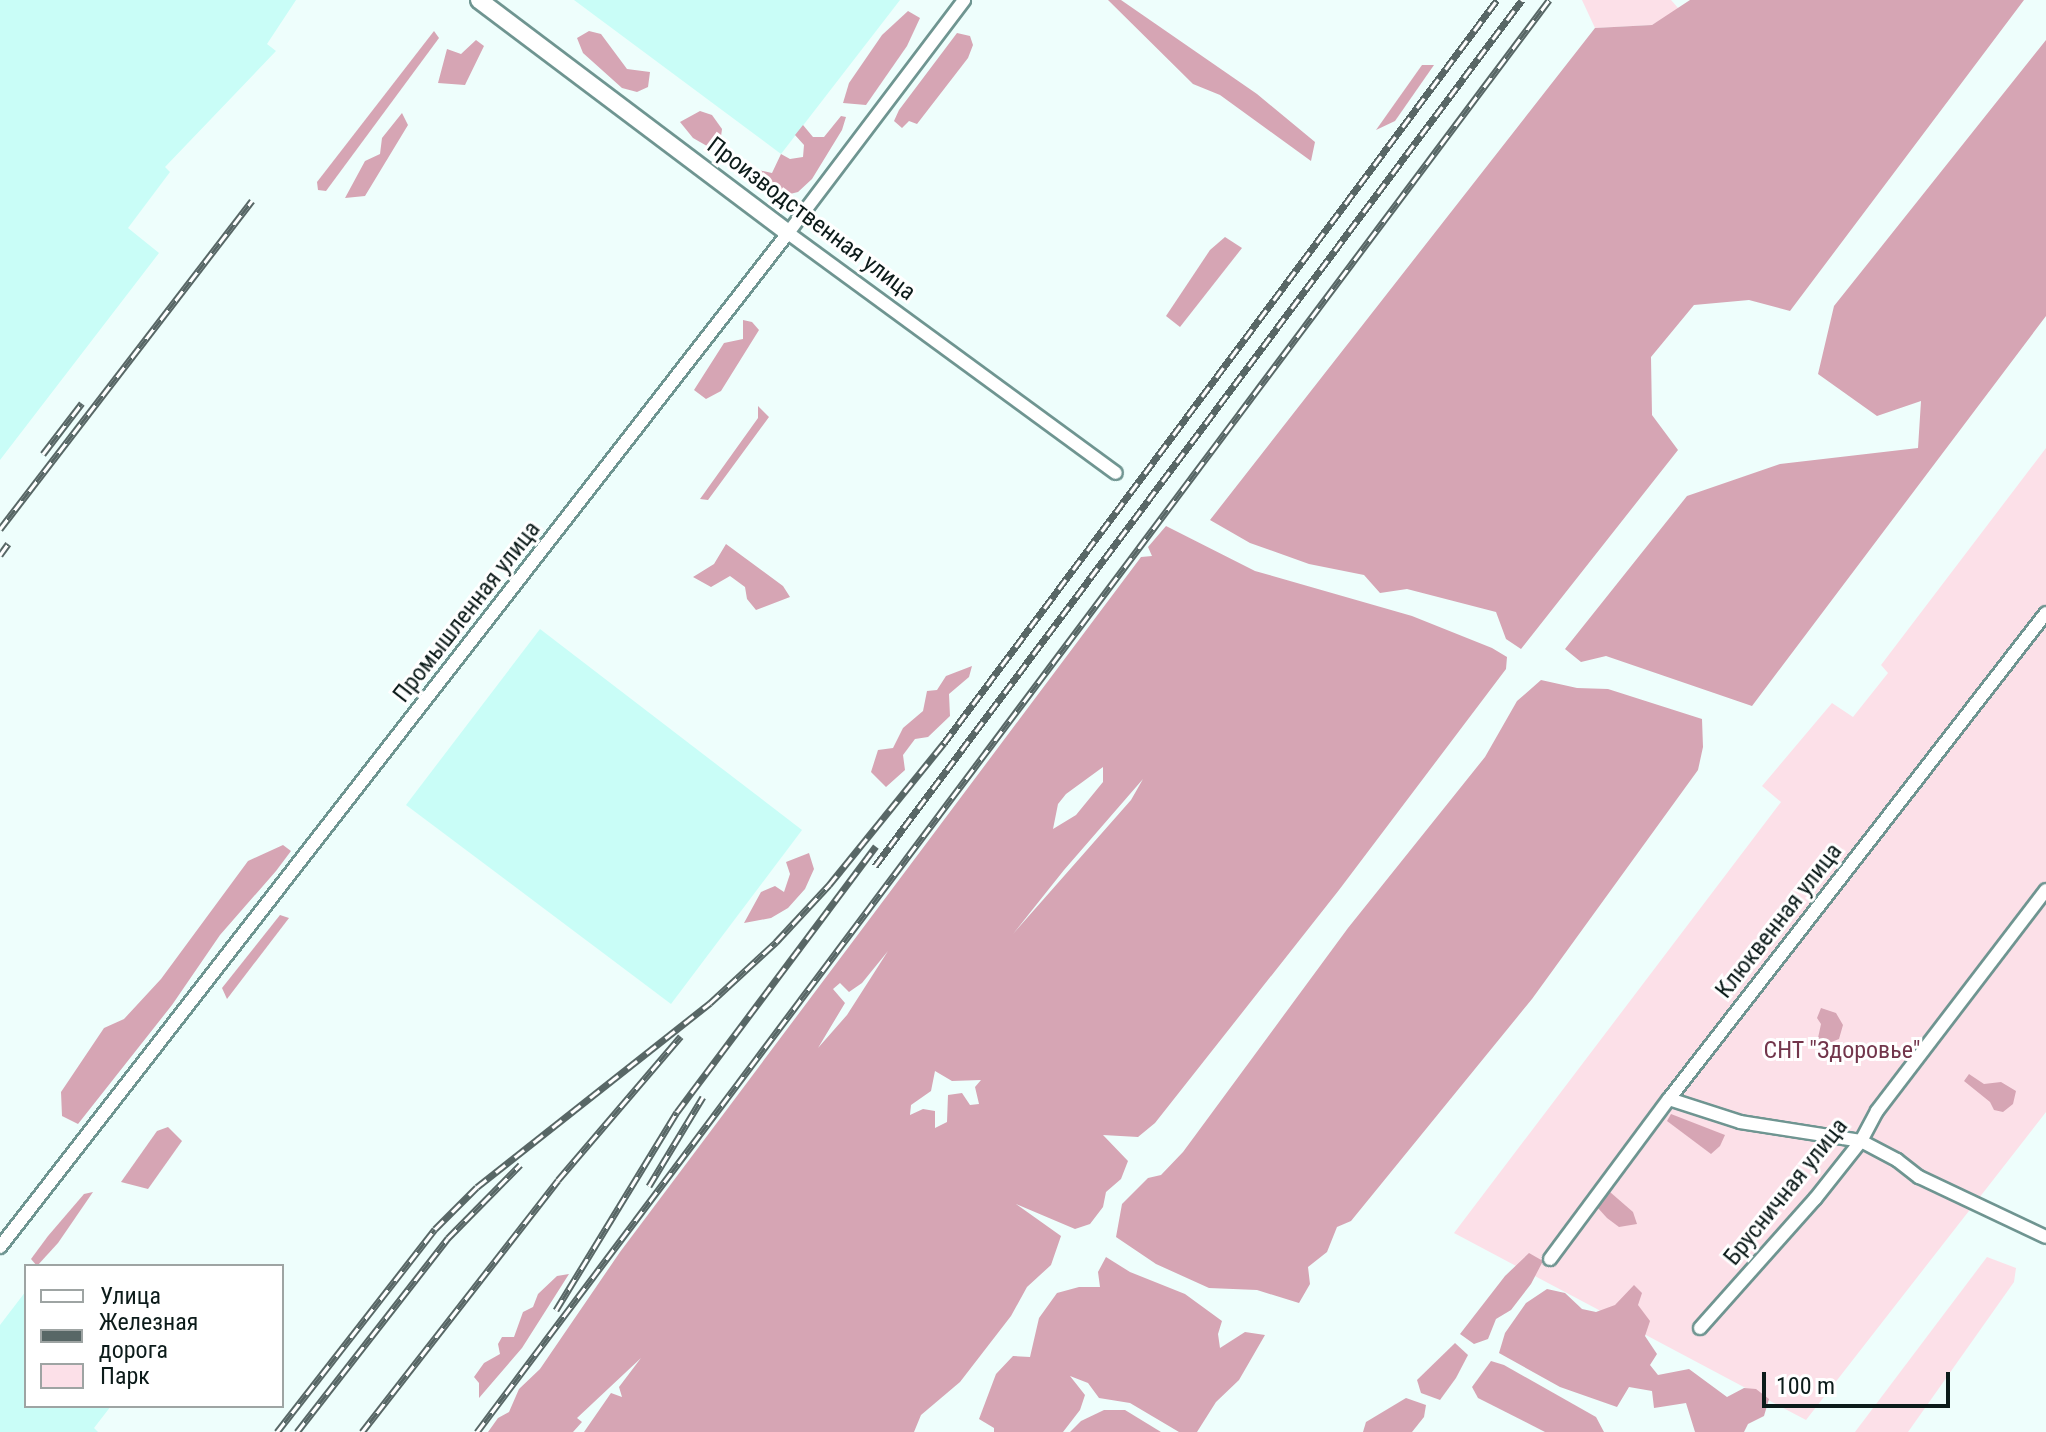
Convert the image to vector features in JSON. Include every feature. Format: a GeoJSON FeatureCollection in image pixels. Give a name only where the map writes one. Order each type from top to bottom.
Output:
{"type":"FeatureCollection","features":[{"type":"Feature","properties":{"kind":"street","name":"Производственная улица"},"geometry":{"type":"LineString","coordinates":[[479,0],[788,233],[1116,473]]}},
{"type":"Feature","properties":{"kind":"street","name":"Промышленная улица"},"geometry":{"type":"LineString","coordinates":[[0,1247],[788,233],[964,0]]}},
{"type":"Feature","properties":{"kind":"street","name":"Клюквенная улица"},"geometry":{"type":"LineString","coordinates":[[1550,1259],[1669,1099],[2046,613]]}},
{"type":"Feature","properties":{"kind":"street","name":"Брусничная улица"},"geometry":{"type":"LineString","coordinates":[[1700,1328],[1815,1199],[1861,1141],[1886,1099],[2046,890]]}},
{"type":"Feature","properties":{"kind":"street"},"geometry":{"type":"LineString","coordinates":[[1669,1099],[1740,1122],[1861,1141],[1897,1160],[1919,1177],[2046,1237]]}},
{"type":"Feature","properties":{"kind":"shaded area"},"geometry":{"type":"Polygon","coordinates":[[[0,0],[296,0],[267,44],[276,51],[165,167],[170,172],[128,228],[159,253],[0,460],[0,0]]]}},
{"type":"Feature","properties":{"kind":"shaded area"},"geometry":{"type":"Polygon","coordinates":[[[574,0],[900,0],[781,154],[574,0]]]}},
{"type":"Feature","properties":{"kind":"shaded area"},"geometry":{"type":"Polygon","coordinates":[[[1108,0],[1121,0],[1257,94],[1315,142],[1311,161],[1220,95],[1193,84],[1108,0]]]}},
{"type":"Feature","properties":{"kind":"shaded area"},"geometry":{"type":"Polygon","coordinates":[[[1690,0],[2024,0],[1790,311],[1749,300],[1694,305],[1651,357],[1652,415],[1678,450],[1521,649],[1506,639],[1496,612],[1407,589],[1380,593],[1364,575],[1309,564],[1250,543],[1210,520],[1595,28],[1652,25],[1690,0]]]}},
{"type":"Feature","properties":{"kind":"shaded area"},"geometry":{"type":"Polygon","coordinates":[[[908,11],[920,18],[907,46],[866,105],[843,103],[849,83],[882,35],[908,11]]]}},
{"type":"Feature","properties":{"kind":"shaded area"},"geometry":{"type":"Polygon","coordinates":[[[434,31],[439,38],[326,191],[318,190],[317,182],[434,31]]]}},
{"type":"Feature","properties":{"kind":"shaded area"},"geometry":{"type":"Polygon","coordinates":[[[589,31],[601,34],[627,69],[650,72],[648,87],[637,92],[622,88],[583,53],[577,38],[589,31]]]}},
{"type":"Feature","properties":{"kind":"shaded area"},"geometry":{"type":"Polygon","coordinates":[[[957,33],[970,36],[973,45],[968,58],[917,124],[909,121],[902,128],[894,121],[899,110],[957,33]]]}},
{"type":"Feature","properties":{"kind":"shaded area"},"geometry":{"type":"Polygon","coordinates":[[[476,40],[484,46],[465,85],[438,83],[447,49],[461,54],[476,40]]]}},
{"type":"Feature","properties":{"kind":"shaded area"},"geometry":{"type":"Polygon","coordinates":[[[2046,40],[2046,316],[1752,706],[1606,656],[1581,662],[1565,649],[1687,496],[1780,464],[1918,448],[1921,401],[1877,416],[1818,374],[1834,306],[2046,40]]]}},
{"type":"Feature","properties":{"kind":"shaded area"},"geometry":{"type":"Polygon","coordinates":[[[1422,65],[1434,65],[1395,121],[1376,130],[1422,65]]]}},
{"type":"Feature","properties":{"kind":"shaded area"},"geometry":{"type":"Polygon","coordinates":[[[700,111],[712,115],[722,129],[720,144],[707,146],[693,138],[680,122],[700,111]]]}},
{"type":"Feature","properties":{"kind":"shaded area"},"geometry":{"type":"Polygon","coordinates":[[[402,113],[408,125],[365,196],[345,198],[365,161],[380,154],[382,138],[402,113]]]}},
{"type":"Feature","properties":{"kind":"shaded area"},"geometry":{"type":"Polygon","coordinates":[[[841,116],[846,117],[842,130],[812,179],[798,192],[768,195],[744,177],[744,167],[772,173],[781,154],[790,159],[803,157],[804,145],[795,135],[803,125],[813,137],[824,137],[841,116]]]}},
{"type":"Feature","properties":{"kind":"shaded area"},"geometry":{"type":"Polygon","coordinates":[[[1225,237],[1242,248],[1180,327],[1166,316],[1210,250],[1225,237]]]}},
{"type":"Feature","properties":{"kind":"shaded area"},"geometry":{"type":"Polygon","coordinates":[[[743,320],[752,322],[759,330],[721,391],[706,399],[694,390],[724,343],[743,339],[743,320]]]}},
{"type":"Feature","properties":{"kind":"shaded area"},"geometry":{"type":"Polygon","coordinates":[[[758,406],[769,417],[708,500],[700,499],[758,418],[758,406]]]}},
{"type":"Feature","properties":{"kind":"shaded area"},"geometry":{"type":"Polygon","coordinates":[[[1166,526],[1255,571],[1412,616],[1492,648],[1507,657],[1506,669],[1339,890],[1155,1123],[1138,1137],[1103,1135],[1128,1161],[1121,1179],[1106,1192],[1103,1207],[1090,1224],[1075,1229],[1016,1204],[1061,1236],[1051,1265],[1027,1287],[1011,1316],[960,1382],[921,1415],[914,1432],[584,1432],[611,1393],[622,1397],[619,1387],[641,1358],[577,1418],[582,1422],[573,1432],[488,1432],[498,1418],[509,1412],[519,1389],[540,1369],[620,1252],[1141,557],[1152,556],[1148,547],[1166,526]],[[1103,767],[1066,794],[1058,804],[1053,829],[1076,815],[1103,782],[1103,767]],[[1143,779],[1013,934],[1131,800],[1143,779]],[[888,951],[862,983],[849,992],[840,983],[833,989],[845,1003],[818,1048],[847,1015],[888,951]],[[935,1071],[931,1091],[911,1105],[910,1115],[923,1109],[935,1111],[935,1128],[947,1122],[948,1095],[962,1093],[970,1105],[979,1104],[975,1087],[981,1080],[952,1081],[935,1071]]]}},
{"type":"Feature","properties":{"kind":"shaded area"},"geometry":{"type":"Polygon","coordinates":[[[726,544],[783,586],[790,597],[756,610],[747,599],[745,587],[730,576],[711,587],[693,577],[714,564],[726,544]]]}},
{"type":"Feature","properties":{"kind":"shaded area"},"geometry":{"type":"Polygon","coordinates":[[[540,629],[802,830],[671,1004],[406,805],[540,629]]]}},
{"type":"Feature","properties":{"kind":"shaded area"},"geometry":{"type":"Polygon","coordinates":[[[972,666],[969,677],[949,694],[950,716],[928,737],[915,739],[903,755],[905,770],[886,787],[871,772],[878,750],[893,748],[903,728],[923,711],[927,691],[937,690],[946,676],[972,666]]]}},
{"type":"Feature","properties":{"kind":"shaded area"},"geometry":{"type":"Polygon","coordinates":[[[1541,680],[1577,688],[1608,689],[1702,719],[1703,747],[1698,770],[1532,999],[1351,1221],[1337,1227],[1327,1252],[1308,1267],[1310,1284],[1299,1303],[1257,1290],[1209,1288],[1156,1264],[1116,1237],[1122,1204],[1148,1178],[1161,1175],[1183,1152],[1348,928],[1485,757],[1517,701],[1541,680]]]}},
{"type":"Feature","properties":{"kind":"shaded area"},"geometry":{"type":"Polygon","coordinates":[[[283,845],[291,851],[220,935],[172,1005],[78,1124],[62,1116],[61,1092],[104,1028],[124,1019],[161,979],[248,861],[283,845]]]}},
{"type":"Feature","properties":{"kind":"shaded area"},"geometry":{"type":"Polygon","coordinates":[[[809,853],[814,869],[805,889],[788,908],[771,918],[744,923],[761,892],[775,886],[784,892],[790,874],[786,862],[809,853]]]}},
{"type":"Feature","properties":{"kind":"shaded area"},"geometry":{"type":"Polygon","coordinates":[[[280,915],[289,918],[227,999],[222,988],[280,915]]]}},
{"type":"Feature","properties":{"kind":"shaded area"},"geometry":{"type":"Polygon","coordinates":[[[1821,1008],[1836,1013],[1843,1025],[1839,1039],[1824,1045],[1818,1038],[1821,1024],[1817,1018],[1821,1008]]]}},
{"type":"Feature","properties":{"kind":"shaded area"},"geometry":{"type":"Polygon","coordinates":[[[1969,1074],[1984,1084],[2001,1082],[2016,1091],[2013,1104],[2003,1112],[1994,1110],[1990,1102],[1964,1081],[1969,1074]]]}},
{"type":"Feature","properties":{"kind":"shaded area"},"geometry":{"type":"Polygon","coordinates":[[[1671,1114],[1725,1135],[1720,1146],[1711,1154],[1667,1121],[1671,1114]]]}},
{"type":"Feature","properties":{"kind":"shaded area"},"geometry":{"type":"Polygon","coordinates":[[[168,1127],[182,1141],[148,1189],[121,1182],[157,1131],[168,1127]]]}},
{"type":"Feature","properties":{"kind":"shaded area"},"geometry":{"type":"Polygon","coordinates":[[[93,1192],[58,1243],[39,1264],[35,1264],[31,1259],[84,1194],[93,1192]]]}},
{"type":"Feature","properties":{"kind":"shaded area"},"geometry":{"type":"Polygon","coordinates":[[[1610,1192],[1633,1212],[1637,1224],[1619,1227],[1597,1207],[1610,1192]]]}},
{"type":"Feature","properties":{"kind":"shaded area"},"geometry":{"type":"Polygon","coordinates":[[[1529,1253],[1543,1261],[1531,1284],[1511,1310],[1496,1319],[1488,1339],[1474,1344],[1460,1334],[1505,1276],[1529,1253]]]}},
{"type":"Feature","properties":{"kind":"shaded area"},"geometry":{"type":"Polygon","coordinates":[[[1106,1257],[1130,1272],[1185,1294],[1222,1321],[1218,1334],[1220,1348],[1245,1332],[1265,1335],[1239,1380],[1216,1402],[1197,1432],[1179,1432],[1130,1403],[1099,1398],[1088,1383],[1070,1376],[1085,1395],[1080,1410],[1063,1432],[994,1432],[994,1428],[979,1419],[996,1374],[1013,1356],[1030,1357],[1039,1318],[1057,1293],[1079,1287],[1100,1287],[1098,1272],[1106,1257]]]}},
{"type":"Feature","properties":{"kind":"shaded area"},"geometry":{"type":"Polygon","coordinates":[[[569,1274],[522,1348],[479,1398],[479,1383],[474,1377],[484,1363],[500,1354],[498,1344],[502,1337],[514,1337],[523,1312],[533,1307],[538,1294],[557,1276],[569,1274]]]}},
{"type":"Feature","properties":{"kind":"shaded area"},"geometry":{"type":"Polygon","coordinates":[[[1634,1285],[1642,1293],[1638,1305],[1650,1321],[1645,1336],[1657,1354],[1650,1365],[1658,1375],[1689,1369],[1727,1397],[1744,1388],[1756,1389],[1769,1399],[1764,1416],[1748,1424],[1744,1432],[1695,1432],[1686,1403],[1654,1408],[1652,1391],[1629,1387],[1617,1407],[1560,1387],[1499,1353],[1505,1333],[1526,1303],[1547,1289],[1565,1293],[1582,1309],[1596,1312],[1615,1305],[1634,1285]]]}},
{"type":"Feature","properties":{"kind":"shaded area"},"geometry":{"type":"Polygon","coordinates":[[[24,1294],[24,1408],[109,1408],[94,1428],[98,1432],[0,1432],[0,1325],[24,1294]]]}},
{"type":"Feature","properties":{"kind":"shaded area"},"geometry":{"type":"Polygon","coordinates":[[[1455,1343],[1468,1355],[1456,1378],[1440,1400],[1421,1393],[1417,1380],[1455,1343]]]}},
{"type":"Feature","properties":{"kind":"shaded area"},"geometry":{"type":"Polygon","coordinates":[[[1491,1361],[1504,1365],[1596,1417],[1604,1432],[1545,1432],[1478,1398],[1472,1387],[1491,1361]]]}},
{"type":"Feature","properties":{"kind":"shaded area"},"geometry":{"type":"Polygon","coordinates":[[[1406,1398],[1426,1405],[1424,1417],[1412,1432],[1363,1432],[1366,1422],[1406,1398]]]}},
{"type":"Feature","properties":{"kind":"shaded area"},"geometry":{"type":"Polygon","coordinates":[[[1104,1410],[1125,1410],[1161,1432],[1070,1432],[1081,1421],[1104,1410]]]}},
{"type":"Feature","properties":{"kind":"green space"},"geometry":{"type":"Polygon","coordinates":[[[1582,0],[1671,0],[1679,9],[1652,25],[1595,28],[1582,0]]]}},
{"type":"Feature","properties":{"kind":"green space","name":"СНТ \"Здоровье\""},"geometry":{"type":"Polygon","coordinates":[[[2046,448],[2046,1112],[1806,1420],[1454,1233],[1781,802],[1762,786],[1832,703],[1853,717],[1888,673],[1881,665],[2046,448]]]}},
{"type":"Feature","properties":{"kind":"green space"},"geometry":{"type":"Polygon","coordinates":[[[1987,1257],[2016,1268],[2014,1282],[1908,1432],[1855,1432],[1987,1257]]]}},
{"type":"Feature","properties":{"kind":"railway"},"geometry":{"type":"LineString","coordinates":[[277,1432],[435,1229],[477,1187],[710,1003],[776,942],[829,885],[944,743],[1497,0]]}},
{"type":"Feature","properties":{"kind":"railway"},"geometry":{"type":"LineString","coordinates":[[875,866],[1522,0]]}},
{"type":"Feature","properties":{"kind":"railway"},"geometry":{"type":"LineString","coordinates":[[477,1432],[1549,0]]}},
{"type":"Feature","properties":{"kind":"railway"},"geometry":{"type":"LineString","coordinates":[[0,529],[252,201]]}},
{"type":"Feature","properties":{"kind":"railway"},"geometry":{"type":"LineString","coordinates":[[43,454],[82,403]]}},
{"type":"Feature","properties":{"kind":"railway"},"geometry":{"type":"LineString","coordinates":[[0,555],[8,544]]}},
{"type":"Feature","properties":{"kind":"railway"},"geometry":{"type":"LineString","coordinates":[[556,1310],[677,1112],[876,846]]}},
{"type":"Feature","properties":{"kind":"railway"},"geometry":{"type":"LineString","coordinates":[[362,1432],[558,1180],[681,1036]]}},
{"type":"Feature","properties":{"kind":"railway"},"geometry":{"type":"LineString","coordinates":[[649,1186],[703,1097]]}},
{"type":"Feature","properties":{"kind":"railway"},"geometry":{"type":"LineString","coordinates":[[297,1432],[448,1238],[520,1165]]}}]}
